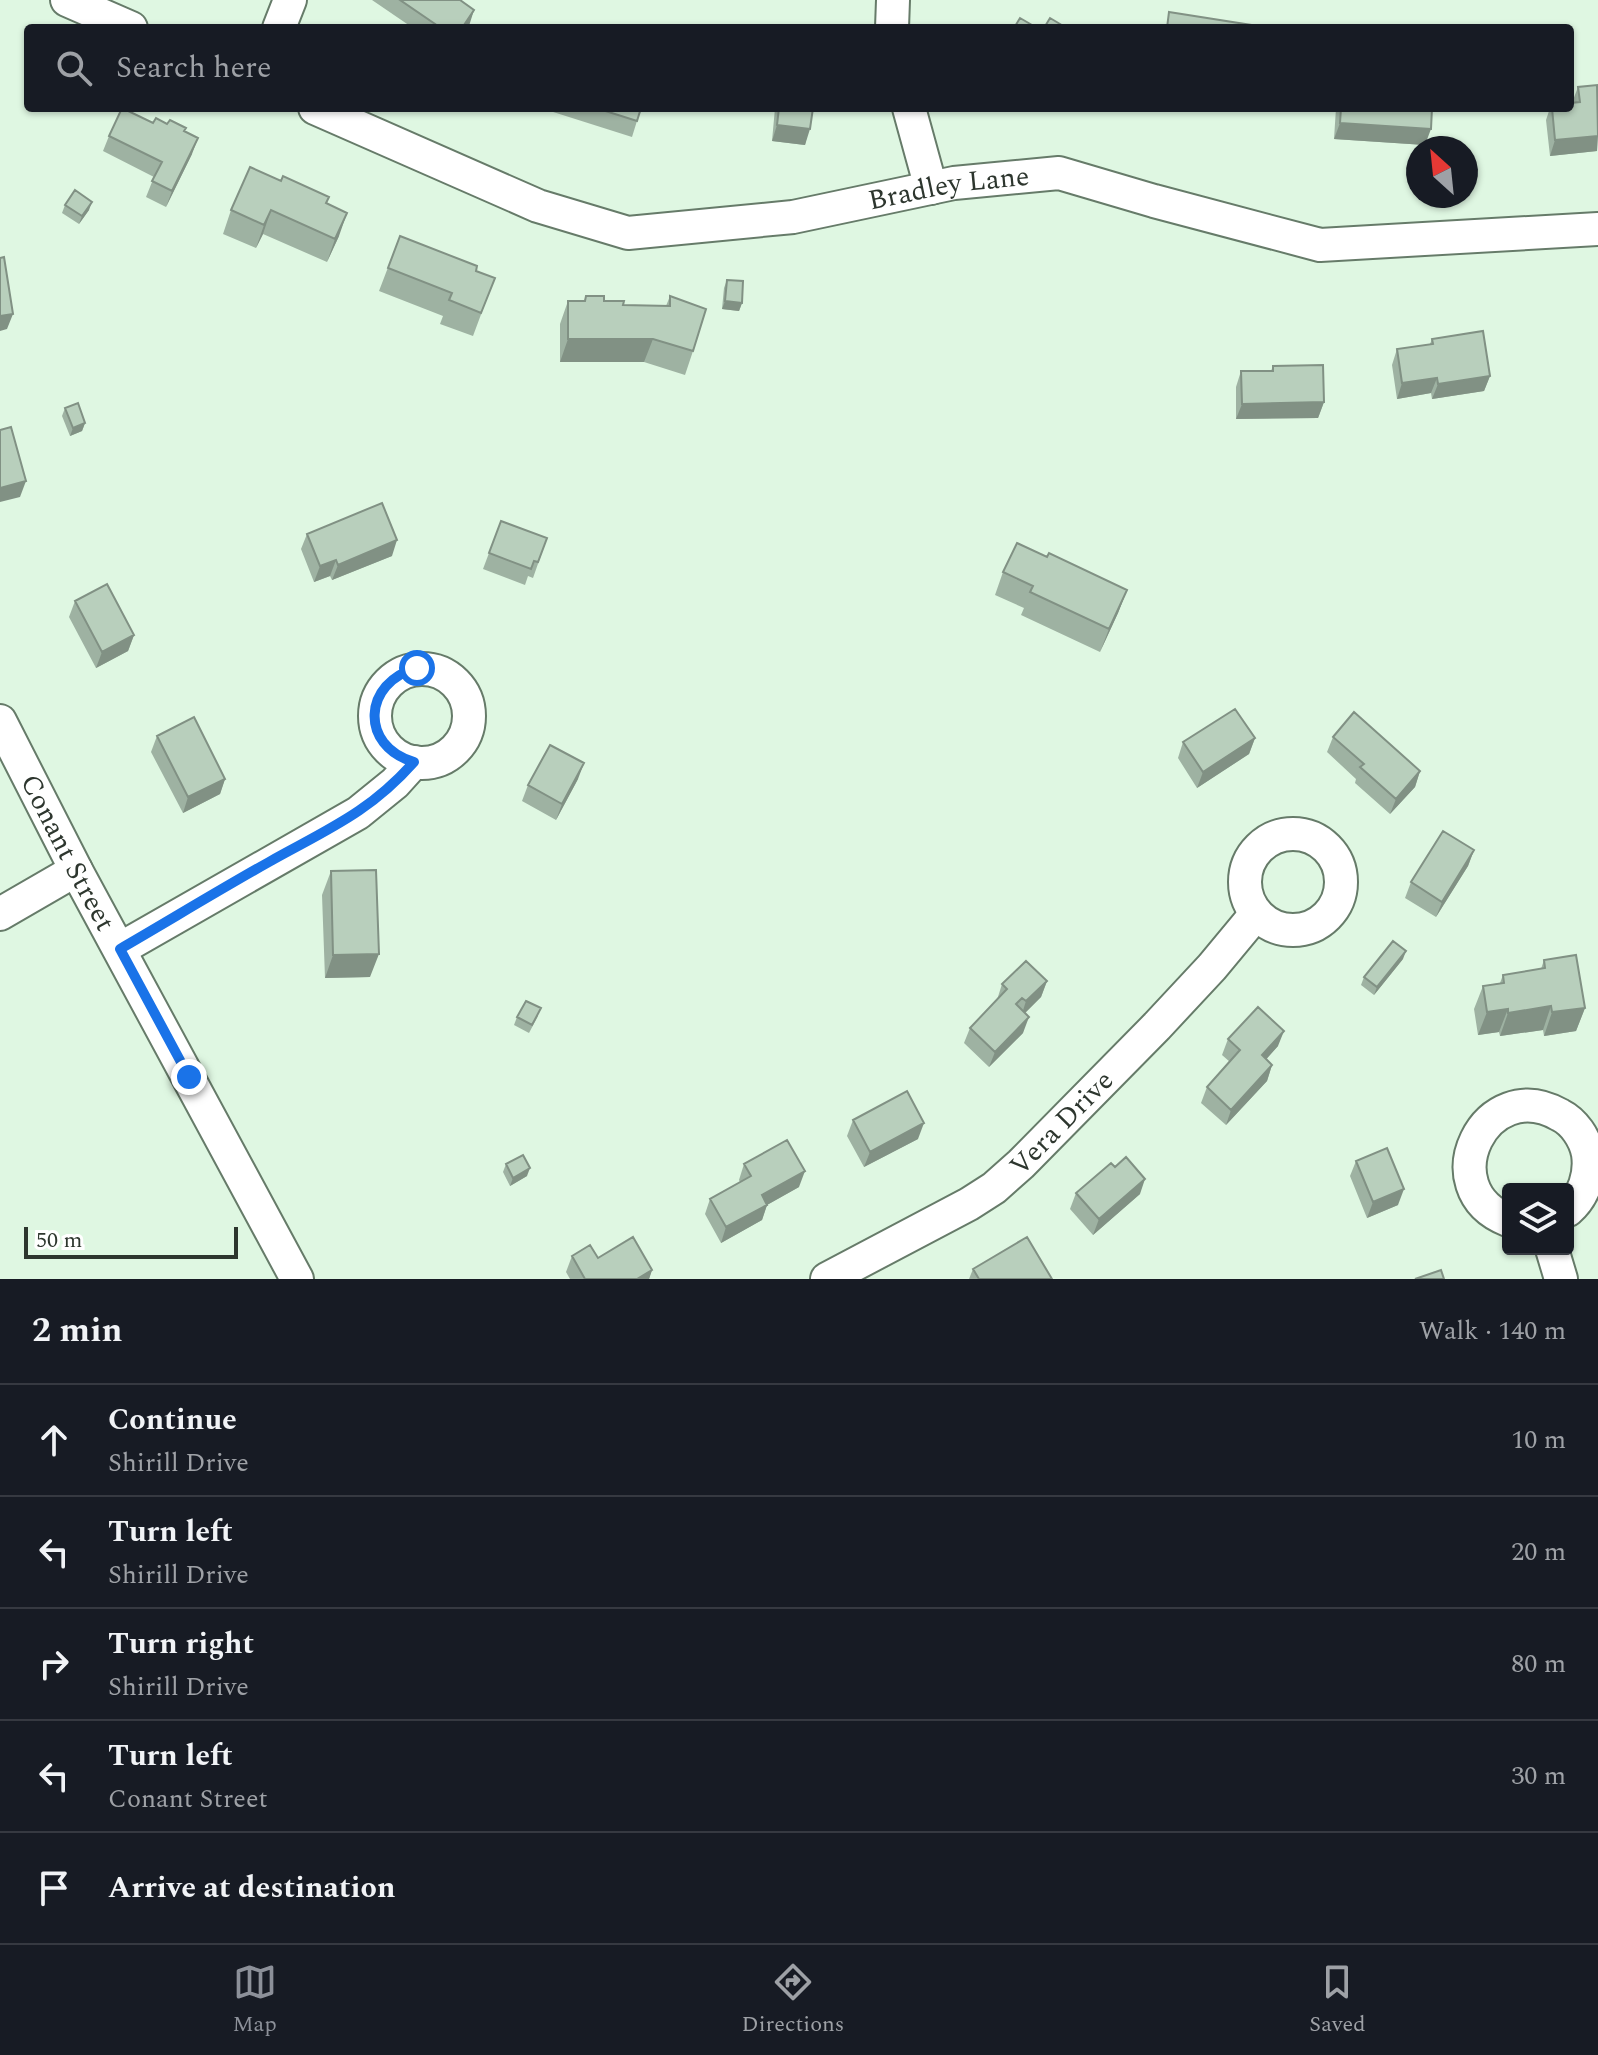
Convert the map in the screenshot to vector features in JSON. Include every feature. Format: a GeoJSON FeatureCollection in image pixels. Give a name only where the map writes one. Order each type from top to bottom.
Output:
{"type":"FeatureCollection","features":[{"type":"Feature","properties":{"kind":"street"},"geometry":{"type":"LineString","coordinates":[[67,0],[122,24]]}},
{"type":"Feature","properties":{"kind":"street"},"geometry":{"type":"LineString","coordinates":[[281,24],[290,0]]}},
{"type":"Feature","properties":{"kind":"street"},"geometry":{"type":"LineString","coordinates":[[892,24],[893,0]]}},
{"type":"Feature","properties":{"kind":"street","name":"Bradley Lane"},"geometry":{"type":"LineString","coordinates":[[324,112],[538,206],[628,233],[793,217],[931,188],[1059,173],[1320,245],[1598,229]]}},
{"type":"Feature","properties":{"kind":"street"},"geometry":{"type":"LineString","coordinates":[[910,112],[931,188]]}},
{"type":"Feature","properties":{"kind":"street","name":"Conant Street"},"geometry":{"type":"LineString","coordinates":[[0,721],[76,870],[297,1279]]}},
{"type":"Feature","properties":{"kind":"street"},"geometry":{"type":"LineString","coordinates":[[120,949],[358,813],[395,783],[414,762]]}},
{"type":"Feature","properties":{"kind":"street"},"geometry":{"type":"LineString","coordinates":[[0,914],[76,870]]}},
{"type":"Feature","properties":{"kind":"street","name":"Vera Drive"},"geometry":{"type":"LineString","coordinates":[[827,1279],[994,1188],[1157,1026],[1256,914]]}},
{"type":"Feature","properties":{"kind":"street"},"geometry":{"type":"LineString","coordinates":[[1502,1217],[1484,1204],[1474,1187],[1469,1168],[1472,1149],[1480,1131],[1493,1117],[1511,1108],[1531,1105],[1550,1109],[1567,1118],[1580,1134],[1588,1152],[1589,1172],[1583,1191],[1574,1202]]}},
{"type":"Feature","properties":{"kind":"street"},"geometry":{"type":"LineString","coordinates":[[1554,1255],[1561,1279]]}},
{"type":"Feature","properties":{"kind":"building"},"geometry":{"type":"Polygon","coordinates":[[[400,0],[460,0],[474,10],[465,24],[435,24],[400,0]]]}},
{"type":"Feature","properties":{"kind":"building"},"geometry":{"type":"Polygon","coordinates":[[[1169,12],[1245,24],[1168,24],[1169,12]]]}},
{"type":"Feature","properties":{"kind":"building"},"geometry":{"type":"Polygon","coordinates":[[[1020,18],[1030,24],[1016,24],[1020,18]]]}},
{"type":"Feature","properties":{"kind":"building"},"geometry":{"type":"Polygon","coordinates":[[[1050,18],[1060,24],[1046,24],[1050,18]]]}},
{"type":"Feature","properties":{"kind":"building"},"geometry":{"type":"Polygon","coordinates":[[[1597,85],[1598,136],[1555,140],[1552,112],[1574,112],[1574,103],[1580,102],[1578,87],[1597,85]]]}},
{"type":"Feature","properties":{"kind":"building"},"geometry":{"type":"Polygon","coordinates":[[[120,112],[130,112],[153,123],[156,118],[167,124],[170,120],[198,138],[172,191],[152,181],[162,162],[109,136],[120,112]]]}},
{"type":"Feature","properties":{"kind":"building"},"geometry":{"type":"Polygon","coordinates":[[[609,112],[640,112],[637,121],[609,112]]]}},
{"type":"Feature","properties":{"kind":"building"},"geometry":{"type":"Polygon","coordinates":[[[779,112],[812,112],[810,129],[777,125],[779,112]]]}},
{"type":"Feature","properties":{"kind":"building"},"geometry":{"type":"Polygon","coordinates":[[[1341,112],[1432,112],[1431,129],[1340,123],[1341,112]]]}},
{"type":"Feature","properties":{"kind":"building"},"geometry":{"type":"Polygon","coordinates":[[[250,167],[281,181],[283,176],[329,197],[326,203],[347,213],[335,239],[271,210],[264,225],[231,210],[250,167]]]}},
{"type":"Feature","properties":{"kind":"building"},"geometry":{"type":"Polygon","coordinates":[[[75,190],[92,202],[82,216],[65,205],[75,190]]]}},
{"type":"Feature","properties":{"kind":"building"},"geometry":{"type":"Polygon","coordinates":[[[400,236],[477,266],[476,271],[495,278],[481,313],[449,300],[452,293],[388,268],[400,236]]]}},
{"type":"Feature","properties":{"kind":"building"},"geometry":{"type":"Polygon","coordinates":[[[4,257],[13,314],[0,316],[0,258],[4,257]]]}},
{"type":"Feature","properties":{"kind":"building"},"geometry":{"type":"Polygon","coordinates":[[[727,280],[743,281],[742,303],[725,301],[727,280]]]}},
{"type":"Feature","properties":{"kind":"building"},"geometry":{"type":"Polygon","coordinates":[[[586,296],[604,296],[604,301],[624,301],[623,305],[670,306],[670,296],[706,309],[693,351],[653,339],[568,339],[568,301],[585,301],[586,296]]]}},
{"type":"Feature","properties":{"kind":"building"},"geometry":{"type":"Polygon","coordinates":[[[1483,331],[1490,376],[1438,384],[1437,378],[1402,383],[1397,349],[1433,344],[1432,339],[1483,331]]]}},
{"type":"Feature","properties":{"kind":"building"},"geometry":{"type":"Polygon","coordinates":[[[1323,365],[1324,402],[1242,404],[1241,371],[1273,371],[1273,366],[1323,365]]]}},
{"type":"Feature","properties":{"kind":"building"},"geometry":{"type":"Polygon","coordinates":[[[78,403],[85,423],[73,428],[65,408],[78,403]]]}},
{"type":"Feature","properties":{"kind":"building"},"geometry":{"type":"Polygon","coordinates":[[[11,427],[26,481],[0,488],[0,430],[11,427]]]}},
{"type":"Feature","properties":{"kind":"building"},"geometry":{"type":"Polygon","coordinates":[[[382,503],[397,540],[338,565],[336,560],[320,566],[307,534],[382,503]]]}},
{"type":"Feature","properties":{"kind":"building"},"geometry":{"type":"Polygon","coordinates":[[[501,521],[547,538],[538,562],[534,561],[531,569],[489,553],[501,521]]]}},
{"type":"Feature","properties":{"kind":"building"},"geometry":{"type":"Polygon","coordinates":[[[1017,543],[1047,557],[1049,553],[1127,590],[1109,629],[1030,592],[1033,586],[1003,572],[1017,543]]]}},
{"type":"Feature","properties":{"kind":"building"},"geometry":{"type":"Polygon","coordinates":[[[107,584],[134,635],[102,652],[75,601],[107,584]]]}},
{"type":"Feature","properties":{"kind":"building"},"geometry":{"type":"Polygon","coordinates":[[[1235,709],[1255,738],[1203,772],[1183,742],[1235,709]]]}},
{"type":"Feature","properties":{"kind":"building"},"geometry":{"type":"Polygon","coordinates":[[[1354,712],[1420,771],[1396,799],[1360,767],[1364,764],[1333,737],[1354,712]]]}},
{"type":"Feature","properties":{"kind":"building"},"geometry":{"type":"Polygon","coordinates":[[[194,717],[225,779],[188,797],[157,736],[194,717]]]}},
{"type":"Feature","properties":{"kind":"building"},"geometry":{"type":"Polygon","coordinates":[[[550,745],[584,763],[562,804],[528,785],[550,745]]]}},
{"type":"Feature","properties":{"kind":"building"},"geometry":{"type":"Polygon","coordinates":[[[1443,831],[1474,850],[1442,902],[1411,882],[1443,831]]]}},
{"type":"Feature","properties":{"kind":"building"},"geometry":{"type":"Polygon","coordinates":[[[376,870],[379,954],[333,955],[331,871],[376,870]]]}},
{"type":"Feature","properties":{"kind":"building"},"geometry":{"type":"Polygon","coordinates":[[[1393,941],[1406,951],[1377,987],[1364,977],[1393,941]]]}},
{"type":"Feature","properties":{"kind":"building"},"geometry":{"type":"Polygon","coordinates":[[[1576,955],[1585,1008],[1552,1012],[1551,1006],[1508,1013],[1508,1009],[1487,1012],[1483,986],[1504,983],[1503,975],[1545,968],[1544,960],[1576,955]]]}},
{"type":"Feature","properties":{"kind":"building"},"geometry":{"type":"Polygon","coordinates":[[[1026,961],[1047,981],[1026,1001],[1022,998],[1016,1004],[1029,1017],[995,1052],[970,1028],[1007,989],[1002,984],[1026,961]]]}},
{"type":"Feature","properties":{"kind":"building"},"geometry":{"type":"Polygon","coordinates":[[[526,1001],[541,1008],[532,1025],[517,1017],[526,1001]]]}},
{"type":"Feature","properties":{"kind":"building"},"geometry":{"type":"Polygon","coordinates":[[[1258,1007],[1284,1031],[1262,1055],[1272,1065],[1231,1110],[1207,1087],[1240,1050],[1228,1039],[1258,1007]]]}},
{"type":"Feature","properties":{"kind":"building"},"geometry":{"type":"Polygon","coordinates":[[[907,1091],[924,1123],[870,1152],[853,1120],[907,1091]]]}},
{"type":"Feature","properties":{"kind":"building"},"geometry":{"type":"Polygon","coordinates":[[[787,1140],[805,1171],[762,1195],[767,1205],[726,1227],[710,1199],[751,1176],[744,1164],[787,1140]]]}},
{"type":"Feature","properties":{"kind":"building"},"geometry":{"type":"Polygon","coordinates":[[[1387,1148],[1404,1189],[1373,1202],[1356,1161],[1387,1148]]]}},
{"type":"Feature","properties":{"kind":"building"},"geometry":{"type":"Polygon","coordinates":[[[523,1155],[530,1168],[513,1178],[506,1164],[523,1155]]]}},
{"type":"Feature","properties":{"kind":"building"},"geometry":{"type":"Polygon","coordinates":[[[1126,1157],[1145,1179],[1099,1219],[1076,1193],[1111,1163],[1115,1167],[1126,1157]]]}},
{"type":"Feature","properties":{"kind":"building"},"geometry":{"type":"Polygon","coordinates":[[[633,1237],[652,1270],[637,1279],[585,1279],[572,1256],[590,1245],[598,1258],[633,1237]]]}},
{"type":"Feature","properties":{"kind":"building"},"geometry":{"type":"Polygon","coordinates":[[[1027,1237],[1052,1279],[979,1279],[973,1269],[1027,1237]]]}},
{"type":"Feature","properties":{"kind":"building"},"geometry":{"type":"Polygon","coordinates":[[[1441,1270],[1444,1279],[1415,1279],[1441,1270]]]}},
{"type":"Feature","properties":{"kind":"route"},"geometry":{"type":"LineString","coordinates":[[189,1077],[120,949],[330,830],[358,813],[395,783],[414,762],[402,759],[383,743],[377,732],[375,708],[385,686],[394,677],[417,668]]}}]}
